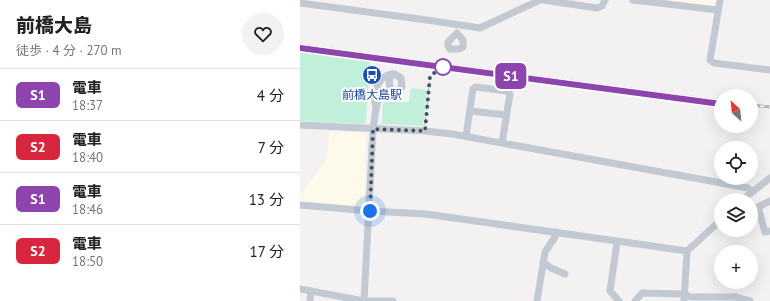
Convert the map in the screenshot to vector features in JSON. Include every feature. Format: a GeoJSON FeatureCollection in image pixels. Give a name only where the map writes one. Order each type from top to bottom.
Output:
{"type":"FeatureCollection","features":[{"type":"Feature","properties":{"kind":"street"},"geometry":{"type":"LineString","coordinates":[[300,3],[427,20],[457,29],[480,28],[542,0],[597,8],[602,6],[605,0]]}},
{"type":"Feature","properties":{"kind":"street"},"geometry":{"type":"LineString","coordinates":[[633,0],[718,10]]}},
{"type":"Feature","properties":{"kind":"street"},"geometry":{"type":"LineString","coordinates":[[720,0],[710,60],[714,63],[770,70]]}},
{"type":"Feature","properties":{"kind":"street"},"geometry":{"type":"LineString","coordinates":[[392,74],[389,78],[389,84],[391,90],[394,91]]}},
{"type":"Feature","properties":{"kind":"street"},"geometry":{"type":"LineString","coordinates":[[364,301],[370,211],[373,129],[376,108],[375,91],[377,85],[385,76],[392,74],[399,76],[402,81],[401,88],[381,94],[376,108]]}},
{"type":"Feature","properties":{"kind":"street"},"geometry":{"type":"LineString","coordinates":[[466,136],[472,90],[475,87],[507,91],[510,94],[502,143]]}},
{"type":"Feature","properties":{"kind":"street"},"geometry":{"type":"LineString","coordinates":[[470,111],[506,116]]}},
{"type":"Feature","properties":{"kind":"street"},"geometry":{"type":"LineString","coordinates":[[300,125],[425,131],[466,136],[748,188],[752,191],[770,178]]}},
{"type":"Feature","properties":{"kind":"street"},"geometry":{"type":"LineString","coordinates":[[770,201],[758,207],[765,232],[770,231]]}},
{"type":"Feature","properties":{"kind":"street"},"geometry":{"type":"LineString","coordinates":[[300,206],[426,214],[687,251]]}},
{"type":"Feature","properties":{"kind":"street"},"geometry":{"type":"LineString","coordinates":[[684,298],[687,251],[714,226]]}},
{"type":"Feature","properties":{"kind":"street"},"geometry":{"type":"LineString","coordinates":[[537,301],[545,252],[556,232]]}},
{"type":"Feature","properties":{"kind":"street"},"geometry":{"type":"LineString","coordinates":[[617,242],[610,291],[619,301]]}},
{"type":"Feature","properties":{"kind":"street"},"geometry":{"type":"LineString","coordinates":[[543,262],[551,268],[565,274]]}},
{"type":"Feature","properties":{"kind":"street"},"geometry":{"type":"LineString","coordinates":[[300,289],[364,301],[393,301]]}},
{"type":"Feature","properties":{"kind":"street"},"geometry":{"type":"LineString","coordinates":[[310,301],[311,291]]}},
{"type":"Feature","properties":{"kind":"street"},"geometry":{"type":"LineString","coordinates":[[635,301],[642,294],[684,298],[691,296],[725,299],[735,297],[746,300]]}},
{"type":"Feature","properties":{"kind":"path"},"geometry":{"type":"LineString","coordinates":[[425,131],[430,76]]}},
{"type":"Feature","properties":{"kind":"shaded area"},"geometry":{"type":"Polygon","coordinates":[[[651,0],[717,0],[716,6],[713,8],[651,0]]]}},
{"type":"Feature","properties":{"kind":"shaded area"},"geometry":{"type":"Polygon","coordinates":[[[329,132],[364,133],[366,136],[364,206],[362,208],[300,203],[300,195],[327,158],[329,132]]]}},
{"type":"Feature","properties":{"kind":"green space"},"geometry":{"type":"Polygon","coordinates":[[[300,51],[370,60],[366,122],[364,124],[300,121],[300,51]]]}},
{"type":"Feature","properties":{"kind":"green space"},"geometry":{"type":"Polygon","coordinates":[[[411,88],[427,90],[423,126],[382,124],[383,103],[409,102],[411,88]]]}},
{"type":"Feature","properties":{"kind":"railway"},"geometry":{"type":"LineString","coordinates":[[300,45],[714,100]]}},
{"type":"Feature","properties":{"kind":"railway"},"geometry":{"type":"LineString","coordinates":[[758,106],[770,107]]}},
{"type":"Feature","properties":{"kind":"train","name":"S1"},"geometry":{"type":"LineString","coordinates":[[300,48],[714,103]]}},
{"type":"Feature","properties":{"kind":"place","name":"前橋大島駅"},"geometry":{"type":"Point","coordinates":[372,75]}},
{"type":"Feature","properties":{"kind":"route"},"geometry":{"type":"LineString","coordinates":[[370,211],[373,129],[425,131],[430,76],[443,67]]}}]}
